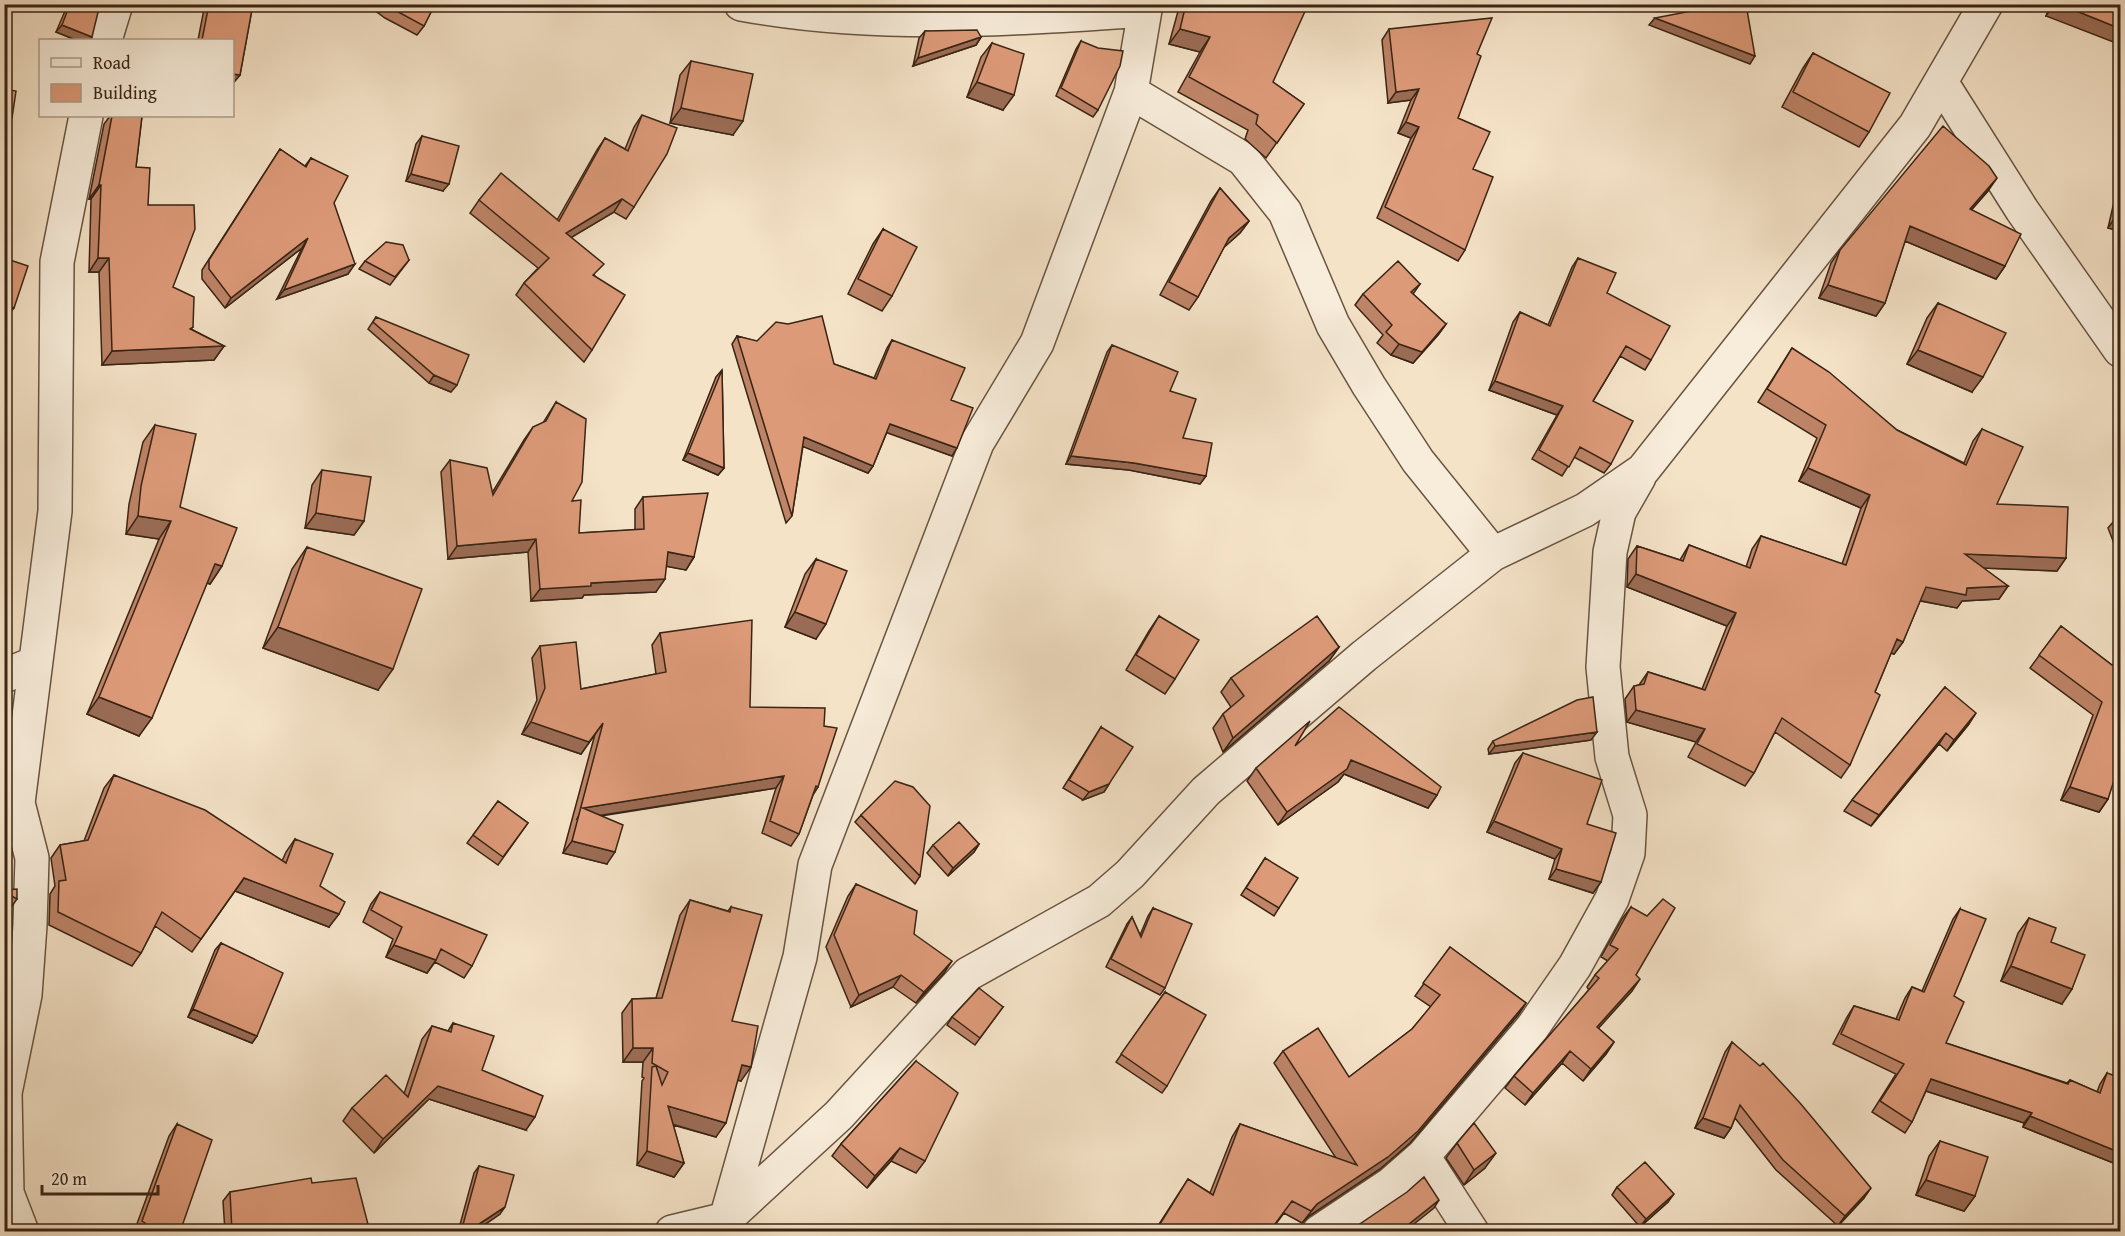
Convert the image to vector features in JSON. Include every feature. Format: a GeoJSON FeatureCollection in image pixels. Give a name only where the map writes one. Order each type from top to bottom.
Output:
{"type":"FeatureCollection","features":[{"type":"Feature","properties":{"kind":"street"},"geometry":{"type":"LineString","coordinates":[[105,39],[116,4]]}},
{"type":"Feature","properties":{"kind":"street"},"geometry":{"type":"LineString","coordinates":[[724,1226],[800,957],[815,865],[977,443],[1036,343],[1131,92],[1146,7],[985,21],[871,21],[789,13],[741,4]]}},
{"type":"Feature","properties":{"kind":"street"},"geometry":{"type":"LineString","coordinates":[[1319,1232],[1391,1184],[1423,1156],[1532,1028],[1575,966],[1611,899],[1628,854],[1630,815],[1612,757],[1603,667],[1610,552],[1618,512],[1643,470],[1915,126],[1986,4]]}},
{"type":"Feature","properties":{"kind":"street"},"geometry":{"type":"LineString","coordinates":[[1941,82],[2022,210],[2121,350]]}},
{"type":"Feature","properties":{"kind":"street"},"geometry":{"type":"LineString","coordinates":[[1131,92],[1243,159],[1285,212],[1333,326],[1369,386],[1418,461],[1493,554]]}},
{"type":"Feature","properties":{"kind":"street"},"geometry":{"type":"LineString","coordinates":[[21,1232],[6,1185],[5,1093],[25,995],[30,925],[32,858],[18,803],[55,511],[57,262],[86,117]]}},
{"type":"Feature","properties":{"kind":"street"},"geometry":{"type":"LineString","coordinates":[[672,1232],[724,1226],[839,1115],[968,974],[1099,901],[1130,874],[1206,791],[1364,656],[1493,554],[1586,510],[1643,470]]}},
{"type":"Feature","properties":{"kind":"street"},"geometry":{"type":"LineString","coordinates":[[4,676],[35,663]]}},
{"type":"Feature","properties":{"kind":"street"},"geometry":{"type":"LineString","coordinates":[[1423,1156],[1472,1232]]}},
{"type":"Feature","properties":{"kind":"building"},"geometry":{"type":"Polygon","coordinates":[[[70,4],[100,4],[92,37],[62,25],[70,4]]]}},
{"type":"Feature","properties":{"kind":"building"},"geometry":{"type":"Polygon","coordinates":[[[209,4],[253,4],[240,75],[234,74],[234,39],[202,39],[209,4]]]}},
{"type":"Feature","properties":{"kind":"building"},"geometry":{"type":"Polygon","coordinates":[[[386,4],[435,4],[424,26],[386,4]]]}},
{"type":"Feature","properties":{"kind":"building"},"geometry":{"type":"Polygon","coordinates":[[[1186,4],[1297,4],[1307,7],[1273,82],[1304,104],[1277,143],[1256,124],[1258,115],[1189,77],[1210,37],[1180,29],[1186,4]]]}},
{"type":"Feature","properties":{"kind":"building"},"geometry":{"type":"Polygon","coordinates":[[[1728,4],[1746,4],[1755,56],[1655,18],[1728,4]]]}},
{"type":"Feature","properties":{"kind":"building"},"geometry":{"type":"Polygon","coordinates":[[[2059,4],[2121,4],[2121,29],[2059,4]]]}},
{"type":"Feature","properties":{"kind":"building"},"geometry":{"type":"Polygon","coordinates":[[[1492,18],[1477,54],[1481,56],[1458,118],[1490,132],[1473,169],[1493,177],[1465,250],[1385,207],[1419,127],[1406,122],[1419,89],[1396,92],[1389,29],[1492,18]]]}},
{"type":"Feature","properties":{"kind":"building"},"geometry":{"type":"Polygon","coordinates":[[[977,30],[981,37],[918,58],[925,31],[977,30]]]}},
{"type":"Feature","properties":{"kind":"building"},"geometry":{"type":"Polygon","coordinates":[[[1081,41],[1098,48],[1123,51],[1120,66],[1098,110],[1061,88],[1081,41]]]}},
{"type":"Feature","properties":{"kind":"building"},"geometry":{"type":"Polygon","coordinates":[[[992,43],[1024,54],[1014,95],[977,82],[992,43]]]}},
{"type":"Feature","properties":{"kind":"building"},"geometry":{"type":"Polygon","coordinates":[[[1813,53],[1890,93],[1869,132],[1793,92],[1813,53]]]}},
{"type":"Feature","properties":{"kind":"building"},"geometry":{"type":"Polygon","coordinates":[[[691,61],[753,74],[743,121],[681,108],[691,61]]]}},
{"type":"Feature","properties":{"kind":"building"},"geometry":{"type":"Polygon","coordinates":[[[4,89],[16,91],[12,118],[4,125],[4,89]]]}},
{"type":"Feature","properties":{"kind":"building"},"geometry":{"type":"Polygon","coordinates":[[[642,115],[677,128],[667,154],[634,207],[622,199],[566,233],[604,264],[593,275],[625,295],[592,350],[524,283],[549,258],[479,200],[501,173],[559,221],[605,138],[628,151],[642,115]]]}},
{"type":"Feature","properties":{"kind":"building"},"geometry":{"type":"Polygon","coordinates":[[[112,117],[142,117],[136,167],[150,168],[148,205],[194,205],[195,229],[173,287],[194,297],[193,327],[190,329],[224,346],[112,351],[109,258],[98,258],[101,185],[99,185],[112,117]]]}},
{"type":"Feature","properties":{"kind":"building"},"geometry":{"type":"Polygon","coordinates":[[[1943,126],[1989,166],[1997,178],[1970,209],[2021,234],[2005,266],[1910,226],[1885,303],[1828,285],[1840,250],[1943,126]]]}},
{"type":"Feature","properties":{"kind":"building"},"geometry":{"type":"Polygon","coordinates":[[[422,136],[459,146],[449,184],[411,174],[422,136]]]}},
{"type":"Feature","properties":{"kind":"building"},"geometry":{"type":"Polygon","coordinates":[[[280,149],[306,167],[311,158],[348,176],[334,203],[355,264],[284,290],[308,238],[231,298],[209,269],[209,260],[280,149]]]}},
{"type":"Feature","properties":{"kind":"building"},"geometry":{"type":"Polygon","coordinates":[[[1220,188],[1249,221],[1229,238],[1198,297],[1169,282],[1220,188]]]}},
{"type":"Feature","properties":{"kind":"building"},"geometry":{"type":"Polygon","coordinates":[[[883,229],[917,247],[892,296],[858,279],[883,229]]]}},
{"type":"Feature","properties":{"kind":"building"},"geometry":{"type":"Polygon","coordinates":[[[386,242],[403,245],[409,260],[395,277],[365,261],[386,242]]]}},
{"type":"Feature","properties":{"kind":"building"},"geometry":{"type":"Polygon","coordinates":[[[4,258],[28,266],[14,308],[4,305],[4,258]]]}},
{"type":"Feature","properties":{"kind":"building"},"geometry":{"type":"Polygon","coordinates":[[[1578,258],[1616,273],[1607,293],[1670,326],[1651,360],[1626,346],[1593,401],[1633,421],[1611,464],[1580,447],[1569,467],[1539,450],[1563,406],[1495,381],[1520,312],[1550,326],[1578,258]]]}},
{"type":"Feature","properties":{"kind":"building"},"geometry":{"type":"Polygon","coordinates":[[[1398,261],[1420,284],[1411,292],[1446,324],[1422,352],[1399,344],[1386,332],[1392,325],[1363,294],[1398,261]]]}},
{"type":"Feature","properties":{"kind":"building"},"geometry":{"type":"Polygon","coordinates":[[[1938,303],[2006,333],[1983,377],[1918,350],[1938,303]]]}},
{"type":"Feature","properties":{"kind":"building"},"geometry":{"type":"Polygon","coordinates":[[[822,316],[834,364],[876,379],[892,340],[965,368],[951,400],[973,408],[957,448],[890,424],[873,466],[804,437],[792,516],[737,336],[757,341],[776,322],[788,324],[822,316]]]}},
{"type":"Feature","properties":{"kind":"building"},"geometry":{"type":"Polygon","coordinates":[[[376,317],[469,355],[457,385],[434,375],[373,322],[376,317]]]}},
{"type":"Feature","properties":{"kind":"building"},"geometry":{"type":"Polygon","coordinates":[[[1112,345],[1178,372],[1170,391],[1196,399],[1183,438],[1212,443],[1206,476],[1134,463],[1071,456],[1112,345]]]}},
{"type":"Feature","properties":{"kind":"building"},"geometry":{"type":"Polygon","coordinates":[[[1792,348],[1829,372],[1897,430],[1966,465],[1982,429],[2023,447],[1997,504],[2068,507],[2066,558],[1965,554],[2008,586],[1967,588],[1966,595],[1926,587],[1903,642],[1897,639],[1875,692],[1880,695],[1850,765],[1782,718],[1754,773],[1697,744],[1705,729],[1636,710],[1634,686],[1644,684],[1648,672],[1705,690],[1736,613],[1636,574],[1637,546],[1683,561],[1689,545],[1750,568],[1761,536],[1846,565],[1870,495],[1808,468],[1826,425],[1767,389],[1792,348]]]}},
{"type":"Feature","properties":{"kind":"building"},"geometry":{"type":"Polygon","coordinates":[[[722,370],[724,468],[688,453],[722,370]]]}},
{"type":"Feature","properties":{"kind":"building"},"geometry":{"type":"Polygon","coordinates":[[[556,402],[586,419],[582,482],[572,501],[581,500],[579,533],[644,529],[643,497],[708,493],[694,557],[668,552],[665,579],[591,583],[591,586],[540,589],[536,539],[457,546],[450,460],[487,468],[493,495],[533,427],[546,421],[556,402]]]}},
{"type":"Feature","properties":{"kind":"building"},"geometry":{"type":"Polygon","coordinates":[[[155,425],[196,434],[180,507],[237,528],[222,566],[215,564],[152,718],[99,697],[171,521],[138,516],[141,486],[155,425]]]}},
{"type":"Feature","properties":{"kind":"building"},"geometry":{"type":"Polygon","coordinates":[[[4,431],[10,434],[4,450],[4,431]]]}},
{"type":"Feature","properties":{"kind":"building"},"geometry":{"type":"Polygon","coordinates":[[[322,470],[371,477],[364,521],[316,513],[322,470]]]}},
{"type":"Feature","properties":{"kind":"building"},"geometry":{"type":"Polygon","coordinates":[[[2121,514],[2121,538],[2114,521],[2121,514]]]}},
{"type":"Feature","properties":{"kind":"building"},"geometry":{"type":"Polygon","coordinates":[[[307,547],[422,589],[393,669],[278,627],[307,547]]]}},
{"type":"Feature","properties":{"kind":"building"},"geometry":{"type":"Polygon","coordinates":[[[816,559],[847,571],[826,624],[795,612],[816,559]]]}},
{"type":"Feature","properties":{"kind":"building"},"geometry":{"type":"Polygon","coordinates":[[[4,562],[10,564],[4,581],[4,562]]]}},
{"type":"Feature","properties":{"kind":"building"},"geometry":{"type":"Polygon","coordinates":[[[1159,616],[1199,640],[1175,679],[1136,655],[1159,616]]]}},
{"type":"Feature","properties":{"kind":"building"},"geometry":{"type":"Polygon","coordinates":[[[1317,616],[1339,647],[1233,738],[1223,714],[1244,696],[1231,678],[1317,616]]]}},
{"type":"Feature","properties":{"kind":"building"},"geometry":{"type":"Polygon","coordinates":[[[752,620],[750,707],[825,708],[824,726],[837,728],[818,787],[816,786],[799,834],[770,821],[784,776],[583,808],[623,825],[615,852],[572,841],[603,723],[589,742],[531,722],[545,688],[540,646],[576,642],[581,689],[666,672],[660,633],[752,620]]]}},
{"type":"Feature","properties":{"kind":"building"},"geometry":{"type":"Polygon","coordinates":[[[2061,626],[2112,665],[2121,668],[2121,759],[2108,799],[2070,787],[2102,702],[2039,655],[2061,626]]]}},
{"type":"Feature","properties":{"kind":"building"},"geometry":{"type":"Polygon","coordinates":[[[1945,687],[1976,713],[1954,740],[1946,733],[1879,815],[1852,800],[1945,687]]]}},
{"type":"Feature","properties":{"kind":"building"},"geometry":{"type":"Polygon","coordinates":[[[1593,697],[1597,732],[1495,746],[1493,741],[1577,700],[1593,697]]]}},
{"type":"Feature","properties":{"kind":"building"},"geometry":{"type":"Polygon","coordinates":[[[1339,707],[1441,787],[1437,795],[1351,760],[1347,769],[1287,812],[1256,768],[1310,721],[1295,746],[1339,707]]]}},
{"type":"Feature","properties":{"kind":"building"},"geometry":{"type":"Polygon","coordinates":[[[1101,727],[1133,747],[1109,784],[1089,792],[1069,780],[1101,727]]]}},
{"type":"Feature","properties":{"kind":"building"},"geometry":{"type":"Polygon","coordinates":[[[1523,753],[1602,780],[1587,824],[1616,833],[1601,882],[1556,869],[1562,849],[1494,821],[1523,753]]]}},
{"type":"Feature","properties":{"kind":"building"},"geometry":{"type":"Polygon","coordinates":[[[114,775],[205,810],[286,863],[295,839],[333,854],[320,886],[345,902],[339,914],[244,878],[201,939],[162,912],[141,953],[58,912],[59,881],[66,880],[60,845],[88,840],[114,775]]]}},
{"type":"Feature","properties":{"kind":"building"},"geometry":{"type":"Polygon","coordinates":[[[895,781],[913,787],[930,806],[920,876],[861,815],[895,781]]]}},
{"type":"Feature","properties":{"kind":"building"},"geometry":{"type":"Polygon","coordinates":[[[498,801],[528,823],[503,857],[473,835],[498,801]]]}},
{"type":"Feature","properties":{"kind":"building"},"geometry":{"type":"Polygon","coordinates":[[[959,822],[979,844],[953,868],[933,845],[959,822]]]}},
{"type":"Feature","properties":{"kind":"building"},"geometry":{"type":"Polygon","coordinates":[[[1265,858],[1298,878],[1279,908],[1246,888],[1265,858]]]}},
{"type":"Feature","properties":{"kind":"building"},"geometry":{"type":"Polygon","coordinates":[[[856,884],[917,911],[914,934],[952,961],[924,992],[901,975],[859,995],[834,935],[856,884]]]}},
{"type":"Feature","properties":{"kind":"building"},"geometry":{"type":"Polygon","coordinates":[[[17,889],[17,899],[4,892],[4,890],[17,889]]]}},
{"type":"Feature","properties":{"kind":"building"},"geometry":{"type":"Polygon","coordinates":[[[380,892],[487,935],[472,966],[441,949],[436,960],[394,945],[402,927],[371,910],[380,892]]]}},
{"type":"Feature","properties":{"kind":"building"},"geometry":{"type":"Polygon","coordinates":[[[1663,899],[1675,908],[1636,975],[1640,979],[1597,1027],[1614,1042],[1591,1069],[1570,1051],[1533,1093],[1514,1076],[1599,978],[1595,975],[1618,949],[1610,945],[1631,907],[1647,916],[1663,899]]]}},
{"type":"Feature","properties":{"kind":"building"},"geometry":{"type":"Polygon","coordinates":[[[690,900],[730,912],[731,907],[762,915],[732,1021],[758,1026],[751,1067],[742,1065],[726,1123],[668,1106],[684,1163],[647,1151],[652,1067],[656,1066],[662,1085],[668,1072],[652,1063],[653,1048],[633,1048],[632,999],[662,998],[690,900]]]}},
{"type":"Feature","properties":{"kind":"building"},"geometry":{"type":"Polygon","coordinates":[[[1153,908],[1192,924],[1165,988],[1111,959],[1132,917],[1141,937],[1153,908]]]}},
{"type":"Feature","properties":{"kind":"building"},"geometry":{"type":"Polygon","coordinates":[[[1960,909],[1986,919],[1954,996],[1964,1002],[1946,1043],[2068,1084],[2070,1080],[2100,1093],[2107,1073],[2121,1078],[2121,1153],[2030,1116],[2032,1113],[1931,1079],[1912,1122],[1880,1101],[1904,1064],[1841,1034],[1854,1006],[1899,1020],[1912,987],[1924,992],[1960,909]]]}},
{"type":"Feature","properties":{"kind":"building"},"geometry":{"type":"Polygon","coordinates":[[[2029,918],[2056,928],[2051,942],[2085,955],[2072,989],[2011,966],[2029,918]]]}},
{"type":"Feature","properties":{"kind":"building"},"geometry":{"type":"Polygon","coordinates":[[[221,943],[283,973],[257,1036],[193,1009],[221,943]]]}},
{"type":"Feature","properties":{"kind":"building"},"geometry":{"type":"Polygon","coordinates":[[[1450,947],[1526,1003],[1418,1131],[1388,1157],[1317,1204],[1311,1211],[1292,1201],[1269,1232],[1155,1232],[1188,1179],[1213,1195],[1240,1124],[1357,1165],[1283,1051],[1318,1028],[1349,1077],[1412,1029],[1440,995],[1423,983],[1450,947]]]}},
{"type":"Feature","properties":{"kind":"building"},"geometry":{"type":"Polygon","coordinates":[[[979,988],[1003,1007],[980,1038],[952,1017],[979,988]]]}},
{"type":"Feature","properties":{"kind":"building"},"geometry":{"type":"Polygon","coordinates":[[[1165,992],[1206,1015],[1167,1086],[1121,1054],[1165,992]]]}},
{"type":"Feature","properties":{"kind":"building"},"geometry":{"type":"Polygon","coordinates":[[[453,1023],[494,1036],[482,1070],[543,1096],[535,1117],[438,1086],[383,1139],[352,1108],[386,1075],[408,1097],[432,1026],[451,1032],[453,1023]]]}},
{"type":"Feature","properties":{"kind":"building"},"geometry":{"type":"Polygon","coordinates":[[[1732,1042],[1760,1066],[1763,1063],[1800,1103],[1871,1188],[1845,1216],[1783,1160],[1740,1105],[1731,1128],[1703,1118],[1732,1042]]]}},
{"type":"Feature","properties":{"kind":"building"},"geometry":{"type":"Polygon","coordinates":[[[916,1061],[958,1093],[925,1161],[900,1148],[875,1176],[841,1144],[916,1061]]]}},
{"type":"Feature","properties":{"kind":"building"},"geometry":{"type":"Polygon","coordinates":[[[1474,1123],[1496,1153],[1474,1170],[1457,1143],[1474,1123]]]}},
{"type":"Feature","properties":{"kind":"building"},"geometry":{"type":"Polygon","coordinates":[[[177,1124],[212,1140],[180,1232],[141,1232],[145,1223],[142,1221],[177,1124]]]}},
{"type":"Feature","properties":{"kind":"building"},"geometry":{"type":"Polygon","coordinates":[[[1940,1141],[1988,1157],[1975,1196],[1926,1180],[1940,1141]]]}},
{"type":"Feature","properties":{"kind":"building"},"geometry":{"type":"Polygon","coordinates":[[[1645,1162],[1674,1194],[1646,1219],[1617,1187],[1645,1162]]]}},
{"type":"Feature","properties":{"kind":"building"},"geometry":{"type":"Polygon","coordinates":[[[479,1166],[514,1175],[505,1207],[467,1232],[461,1232],[479,1166]]]}},
{"type":"Feature","properties":{"kind":"building"},"geometry":{"type":"Polygon","coordinates":[[[1424,1177],[1439,1200],[1399,1232],[1348,1232],[1407,1192],[1424,1177]]]}},
{"type":"Feature","properties":{"kind":"building"},"geometry":{"type":"Polygon","coordinates":[[[311,1178],[312,1183],[356,1178],[370,1232],[232,1232],[230,1192],[311,1178]]]}},
{"type":"Feature","properties":{"kind":"building"},"geometry":{"type":"Polygon","coordinates":[[[1558,1226],[1567,1232],[1554,1232],[1558,1226]]]}}]}
